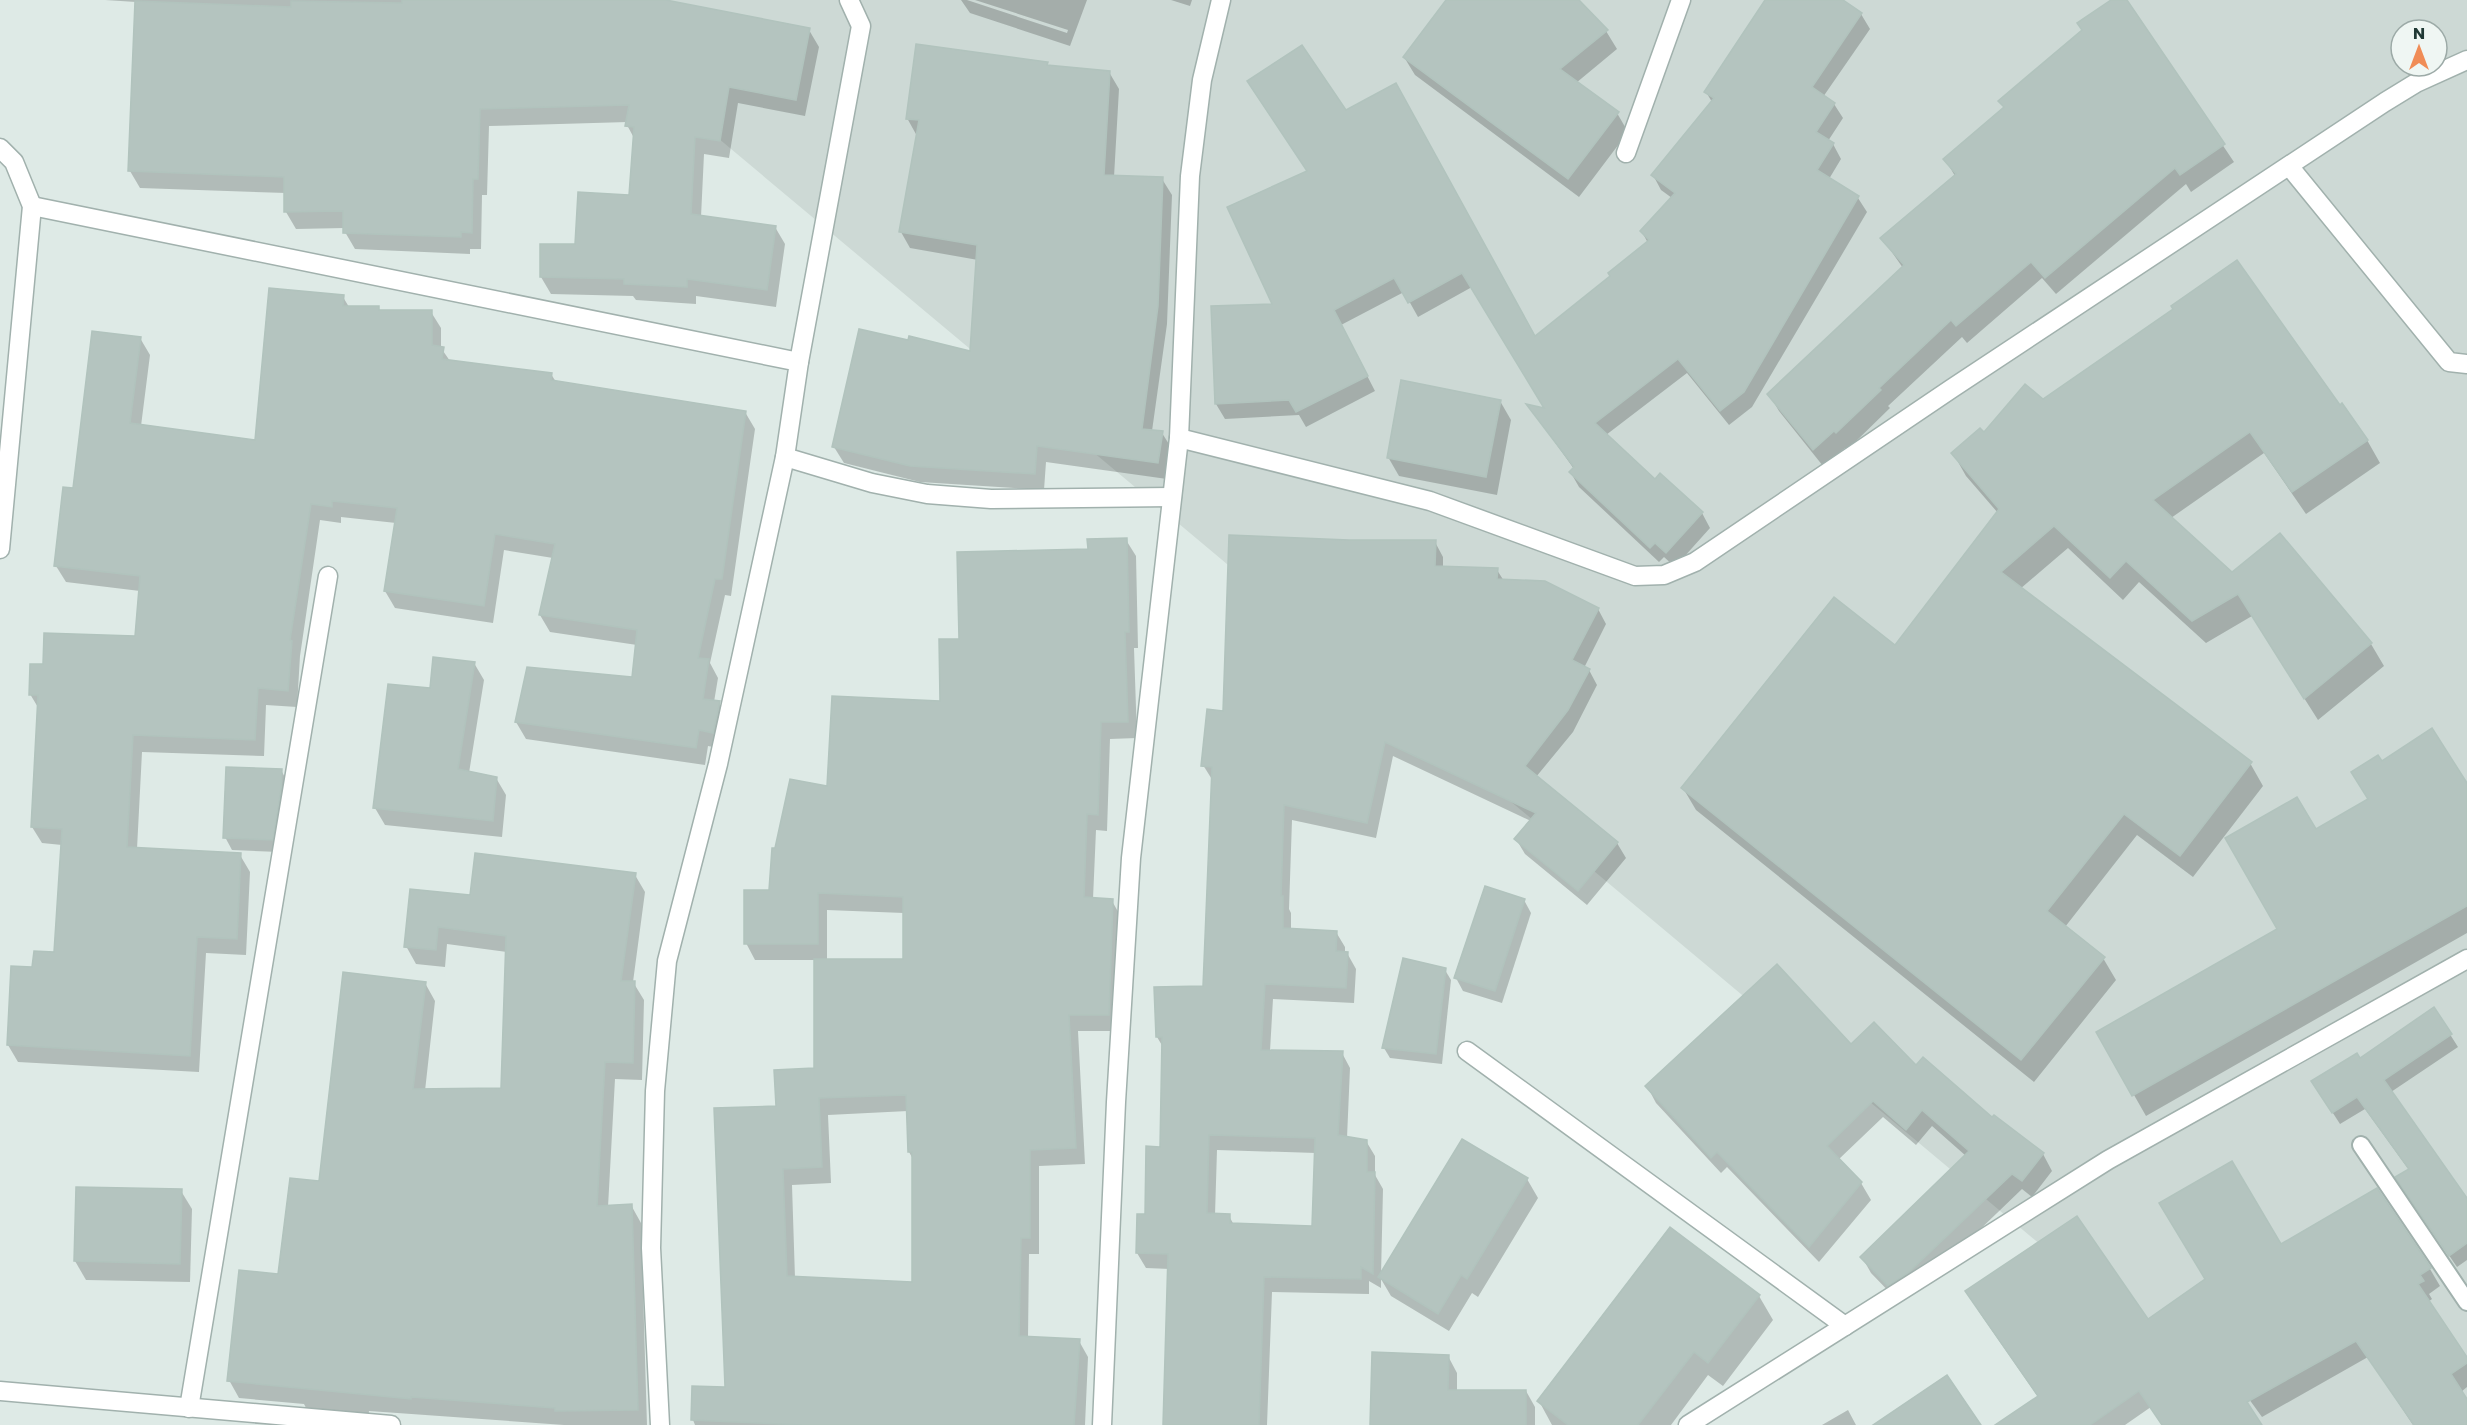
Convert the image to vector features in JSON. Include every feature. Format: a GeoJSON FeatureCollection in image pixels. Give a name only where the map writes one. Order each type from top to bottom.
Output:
{"type":"FeatureCollection","features":[{"type":"Feature","properties":{"kind":"street"},"geometry":{"type":"LineString","coordinates":[[660,1425],[651,1248],[655,1090],[667,961],[718,764],[785,457],[799,362],[861,26],[849,0]]}},
{"type":"Feature","properties":{"kind":"street"},"geometry":{"type":"LineString","coordinates":[[1102,1425],[1116,1102],[1131,858],[1179,438],[1190,176],[1202,80],[1221,0]]}},
{"type":"Feature","properties":{"kind":"street"},"geometry":{"type":"LineString","coordinates":[[1626,153],[1681,0]]}},
{"type":"Feature","properties":{"kind":"street"},"geometry":{"type":"LineString","coordinates":[[1179,438],[1430,501],[1635,576],[1664,575],[1695,562],[1951,389],[2416,83],[2467,60]]}},
{"type":"Feature","properties":{"kind":"street"},"geometry":{"type":"LineString","coordinates":[[0,148],[14,162],[32,206],[0,549]]}},
{"type":"Feature","properties":{"kind":"street"},"geometry":{"type":"LineString","coordinates":[[2289,166],[2449,362],[2467,364]]}},
{"type":"Feature","properties":{"kind":"street"},"geometry":{"type":"LineString","coordinates":[[32,206],[799,362]]}},
{"type":"Feature","properties":{"kind":"street"},"geometry":{"type":"LineString","coordinates":[[785,457],[872,483],[927,494],[992,499],[1172,497]]}},
{"type":"Feature","properties":{"kind":"street"},"geometry":{"type":"LineString","coordinates":[[189,1408],[328,576]]}},
{"type":"Feature","properties":{"kind":"street"},"geometry":{"type":"LineString","coordinates":[[1688,1425],[2108,1160],[2467,959]]}},
{"type":"Feature","properties":{"kind":"street"},"geometry":{"type":"LineString","coordinates":[[1467,1051],[1845,1326]]}},
{"type":"Feature","properties":{"kind":"street"},"geometry":{"type":"LineString","coordinates":[[0,1391],[391,1425]]}},
{"type":"Feature","properties":{"kind":"lane"},"geometry":{"type":"LineString","coordinates":[[2361,1145],[2467,1302]]}},
{"type":"Feature","properties":{"kind":"shaded area"},"geometry":{"type":"Polygon","coordinates":[[[553,0],[2467,0],[2467,1425],[2256,1425],[553,0]]]}},
{"type":"Feature","properties":{"kind":"building"},"geometry":{"type":"Polygon","coordinates":[[[402,0],[666,0],[810,28],[796,100],[729,87],[720,141],[695,137],[691,214],[776,226],[767,290],[687,279],[687,287],[624,284],[624,279],[540,277],[540,244],[575,244],[578,192],[629,195],[634,127],[625,126],[629,105],[480,109],[478,179],[473,179],[472,233],[461,232],[461,237],[343,233],[343,211],[284,212],[284,177],[128,171],[135,1],[291,7],[291,1],[402,3],[402,0]]]}},
{"type":"Feature","properties":{"kind":"building"},"geometry":{"type":"Polygon","coordinates":[[[1446,0],[1579,0],[1608,30],[1560,69],[1619,112],[1568,179],[1403,57],[1446,0]]]}},
{"type":"Feature","properties":{"kind":"building"},"geometry":{"type":"Polygon","coordinates":[[[1765,0],[1843,0],[1862,13],[1812,87],[1835,103],[1816,132],[1834,143],[1817,170],[1859,196],[1744,392],[1720,411],[1678,359],[1595,423],[1655,479],[1660,473],[1703,512],[1666,553],[1655,543],[1650,548],[1569,472],[1574,467],[1526,404],[1544,408],[1462,273],[1408,303],[1394,278],[1334,310],[1368,376],[1296,412],[1289,400],[1215,404],[1211,306],[1272,304],[1227,207],[1307,171],[1247,81],[1302,45],[1346,110],[1396,83],[1535,336],[1610,276],[1608,273],[1649,240],[1640,231],[1675,193],[1651,175],[1714,98],[1704,92],[1765,0]]]}},
{"type":"Feature","properties":{"kind":"building"},"geometry":{"type":"Polygon","coordinates":[[[2111,0],[2127,0],[2225,144],[2180,175],[2175,168],[2045,278],[2031,262],[1956,326],[1951,320],[1879,388],[1881,390],[1836,433],[1834,431],[1813,450],[1767,394],[1904,265],[1880,238],[1956,174],[1943,159],[2004,107],[1998,101],[2082,30],[2077,23],[2111,0]]]}},
{"type":"Feature","properties":{"kind":"building"},"geometry":{"type":"Polygon","coordinates":[[[916,44],[1048,62],[1047,65],[1110,71],[1104,175],[1163,177],[1158,306],[1142,429],[1163,431],[1158,463],[1037,446],[1035,474],[910,466],[832,447],[859,329],[908,340],[909,336],[970,351],[977,245],[899,232],[919,120],[906,119],[916,44]]]}},
{"type":"Feature","properties":{"kind":"building"},"geometry":{"type":"Polygon","coordinates":[[[2237,260],[2340,405],[2342,403],[2368,440],[2292,492],[2250,432],[2153,500],[2232,572],[2280,533],[2372,643],[2304,699],[2238,594],[2192,621],[2126,561],[2110,578],[2054,526],[2001,572],[2252,762],[2180,856],[2124,814],[2047,911],[2105,957],[2021,1060],[1681,788],[1834,597],[1895,645],[1999,509],[1951,453],[1980,428],[1984,432],[2025,384],[2043,399],[2173,309],[2171,306],[2237,260]]]}},
{"type":"Feature","properties":{"kind":"building"},"geometry":{"type":"Polygon","coordinates":[[[269,288],[344,295],[343,306],[379,306],[379,310],[432,310],[432,345],[444,347],[442,359],[552,373],[551,380],[746,411],[722,579],[715,579],[698,658],[709,659],[703,699],[720,701],[713,733],[699,730],[696,748],[515,722],[527,667],[632,677],[637,630],[539,615],[555,544],[495,534],[484,606],[384,591],[397,508],[332,501],[332,507],[311,504],[290,640],[292,641],[288,691],[258,688],[255,740],[133,735],[127,847],[241,853],[237,939],[197,937],[190,1056],[7,1045],[11,966],[32,967],[34,951],[54,952],[62,829],[31,827],[38,695],[29,695],[30,664],[43,664],[44,633],[135,636],[140,576],[54,566],[63,487],[73,488],[92,331],[141,337],[130,423],[255,440],[269,288]]]}},
{"type":"Feature","properties":{"kind":"building"},"geometry":{"type":"Polygon","coordinates":[[[1401,380],[1501,400],[1486,477],[1387,458],[1401,380]]]}},
{"type":"Feature","properties":{"kind":"building"},"geometry":{"type":"Polygon","coordinates":[[[1229,535],[1349,540],[1436,540],[1435,566],[1498,568],[1497,579],[1545,581],[1599,608],[1572,660],[1590,669],[1568,710],[1525,766],[1618,842],[1578,891],[1514,839],[1536,813],[1385,742],[1367,823],[1284,805],[1281,896],[1283,896],[1283,928],[1337,931],[1336,951],[1348,952],[1346,988],[1265,984],[1261,1050],[1343,1051],[1338,1135],[1367,1140],[1367,1172],[1375,1172],[1373,1274],[1361,1267],[1361,1279],[1264,1277],[1259,1425],[1163,1425],[1168,1254],[1136,1253],[1137,1214],[1145,1214],[1146,1146],[1160,1147],[1162,1037],[1156,1037],[1154,987],[1203,986],[1212,767],[1201,766],[1207,709],[1223,711],[1229,535]],[[1209,1135],[1207,1213],[1230,1214],[1230,1223],[1312,1226],[1315,1138],[1209,1135]]]}},
{"type":"Feature","properties":{"kind":"building"},"geometry":{"type":"Polygon","coordinates":[[[1127,538],[1129,632],[1125,632],[1128,722],[1101,722],[1098,815],[1087,814],[1084,897],[1113,899],[1109,1015],[1069,1015],[1076,1148],[1030,1150],[1030,1238],[1021,1238],[1019,1336],[1080,1339],[1074,1425],[802,1425],[691,1420],[692,1386],[725,1387],[714,1108],[776,1106],[774,1070],[814,1068],[814,959],[903,959],[903,897],[818,893],[818,944],[744,944],[744,890],[769,890],[772,848],[775,848],[790,779],[827,786],[832,696],[940,701],[939,639],[959,639],[957,552],[1088,549],[1087,539],[1127,538]],[[906,1095],[819,1098],[822,1167],[783,1169],[787,1276],[912,1282],[912,1152],[908,1152],[906,1095]]]}},
{"type":"Feature","properties":{"kind":"building"},"geometry":{"type":"Polygon","coordinates":[[[433,657],[475,662],[458,769],[497,777],[493,821],[373,808],[388,684],[430,688],[433,657]]]}},
{"type":"Feature","properties":{"kind":"building"},"geometry":{"type":"Polygon","coordinates":[[[2432,728],[2467,783],[2467,906],[2132,1096],[2096,1032],[2277,929],[2225,838],[2297,797],[2316,829],[2368,799],[2351,772],[2378,755],[2382,761],[2432,728]]]}},
{"type":"Feature","properties":{"kind":"building"},"geometry":{"type":"Polygon","coordinates":[[[226,767],[282,769],[273,840],[223,838],[226,767]]]}},
{"type":"Feature","properties":{"kind":"building"},"geometry":{"type":"Polygon","coordinates":[[[475,853],[636,873],[621,981],[635,981],[633,1063],[605,1062],[597,1206],[632,1204],[638,1410],[555,1411],[555,1408],[411,1397],[411,1399],[227,1381],[239,1270],[278,1274],[290,1178],[319,1181],[343,972],[426,982],[413,1089],[501,1088],[506,936],[438,927],[436,950],[404,947],[410,889],[470,895],[475,853]]]}},
{"type":"Feature","properties":{"kind":"building"},"geometry":{"type":"Polygon","coordinates":[[[1485,886],[1525,899],[1495,991],[1454,978],[1485,886]]]}},
{"type":"Feature","properties":{"kind":"building"},"geometry":{"type":"Polygon","coordinates":[[[1403,958],[1446,968],[1436,1054],[1382,1048],[1403,958]]]}},
{"type":"Feature","properties":{"kind":"building"},"geometry":{"type":"Polygon","coordinates":[[[1777,964],[1851,1044],[1874,1022],[1916,1065],[1923,1057],[1992,1117],[1994,1115],[2044,1153],[2022,1181],[2012,1174],[1908,1273],[1888,1286],[1860,1257],[1969,1151],[1922,1110],[1906,1130],[1873,1101],[1827,1146],[1862,1182],[1809,1247],[1717,1152],[1711,1158],[1645,1086],[1777,964]]]}},
{"type":"Feature","properties":{"kind":"building"},"geometry":{"type":"Polygon","coordinates":[[[2434,1007],[2452,1034],[2384,1080],[2467,1198],[2467,1243],[2449,1256],[2395,1177],[2409,1169],[2357,1097],[2332,1113],[2311,1081],[2357,1053],[2360,1058],[2434,1007]]]}},
{"type":"Feature","properties":{"kind":"building"},"geometry":{"type":"Polygon","coordinates":[[[1462,1139],[1528,1178],[1467,1279],[1461,1275],[1438,1314],[1378,1277],[1462,1139]]]}},
{"type":"Feature","properties":{"kind":"building"},"geometry":{"type":"Polygon","coordinates":[[[2232,1161],[2281,1244],[2377,1188],[2431,1268],[2420,1275],[2424,1281],[2418,1284],[2467,1357],[2467,1363],[2451,1374],[2467,1399],[2467,1425],[2414,1425],[2356,1341],[2247,1402],[2262,1425],[2162,1425],[2139,1391],[2090,1425],[1995,1425],[2038,1396],[1965,1291],[2077,1216],[2148,1319],[2205,1279],[2159,1203],[2232,1161]]]}},
{"type":"Feature","properties":{"kind":"building"},"geometry":{"type":"Polygon","coordinates":[[[76,1187],[182,1189],[180,1264],[74,1261],[76,1187]]]}},
{"type":"Feature","properties":{"kind":"building"},"geometry":{"type":"Polygon","coordinates":[[[1670,1227],[1760,1295],[1708,1363],[1694,1352],[1638,1425],[1568,1425],[1537,1401],[1670,1227]]]}},
{"type":"Feature","properties":{"kind":"building"},"geometry":{"type":"Polygon","coordinates":[[[1372,1352],[1449,1355],[1448,1390],[1526,1390],[1526,1425],[1370,1425],[1372,1352]]]}},
{"type":"Feature","properties":{"kind":"building"},"geometry":{"type":"Polygon","coordinates":[[[1947,1375],[1981,1425],[1873,1425],[1947,1375]]]}}]}
